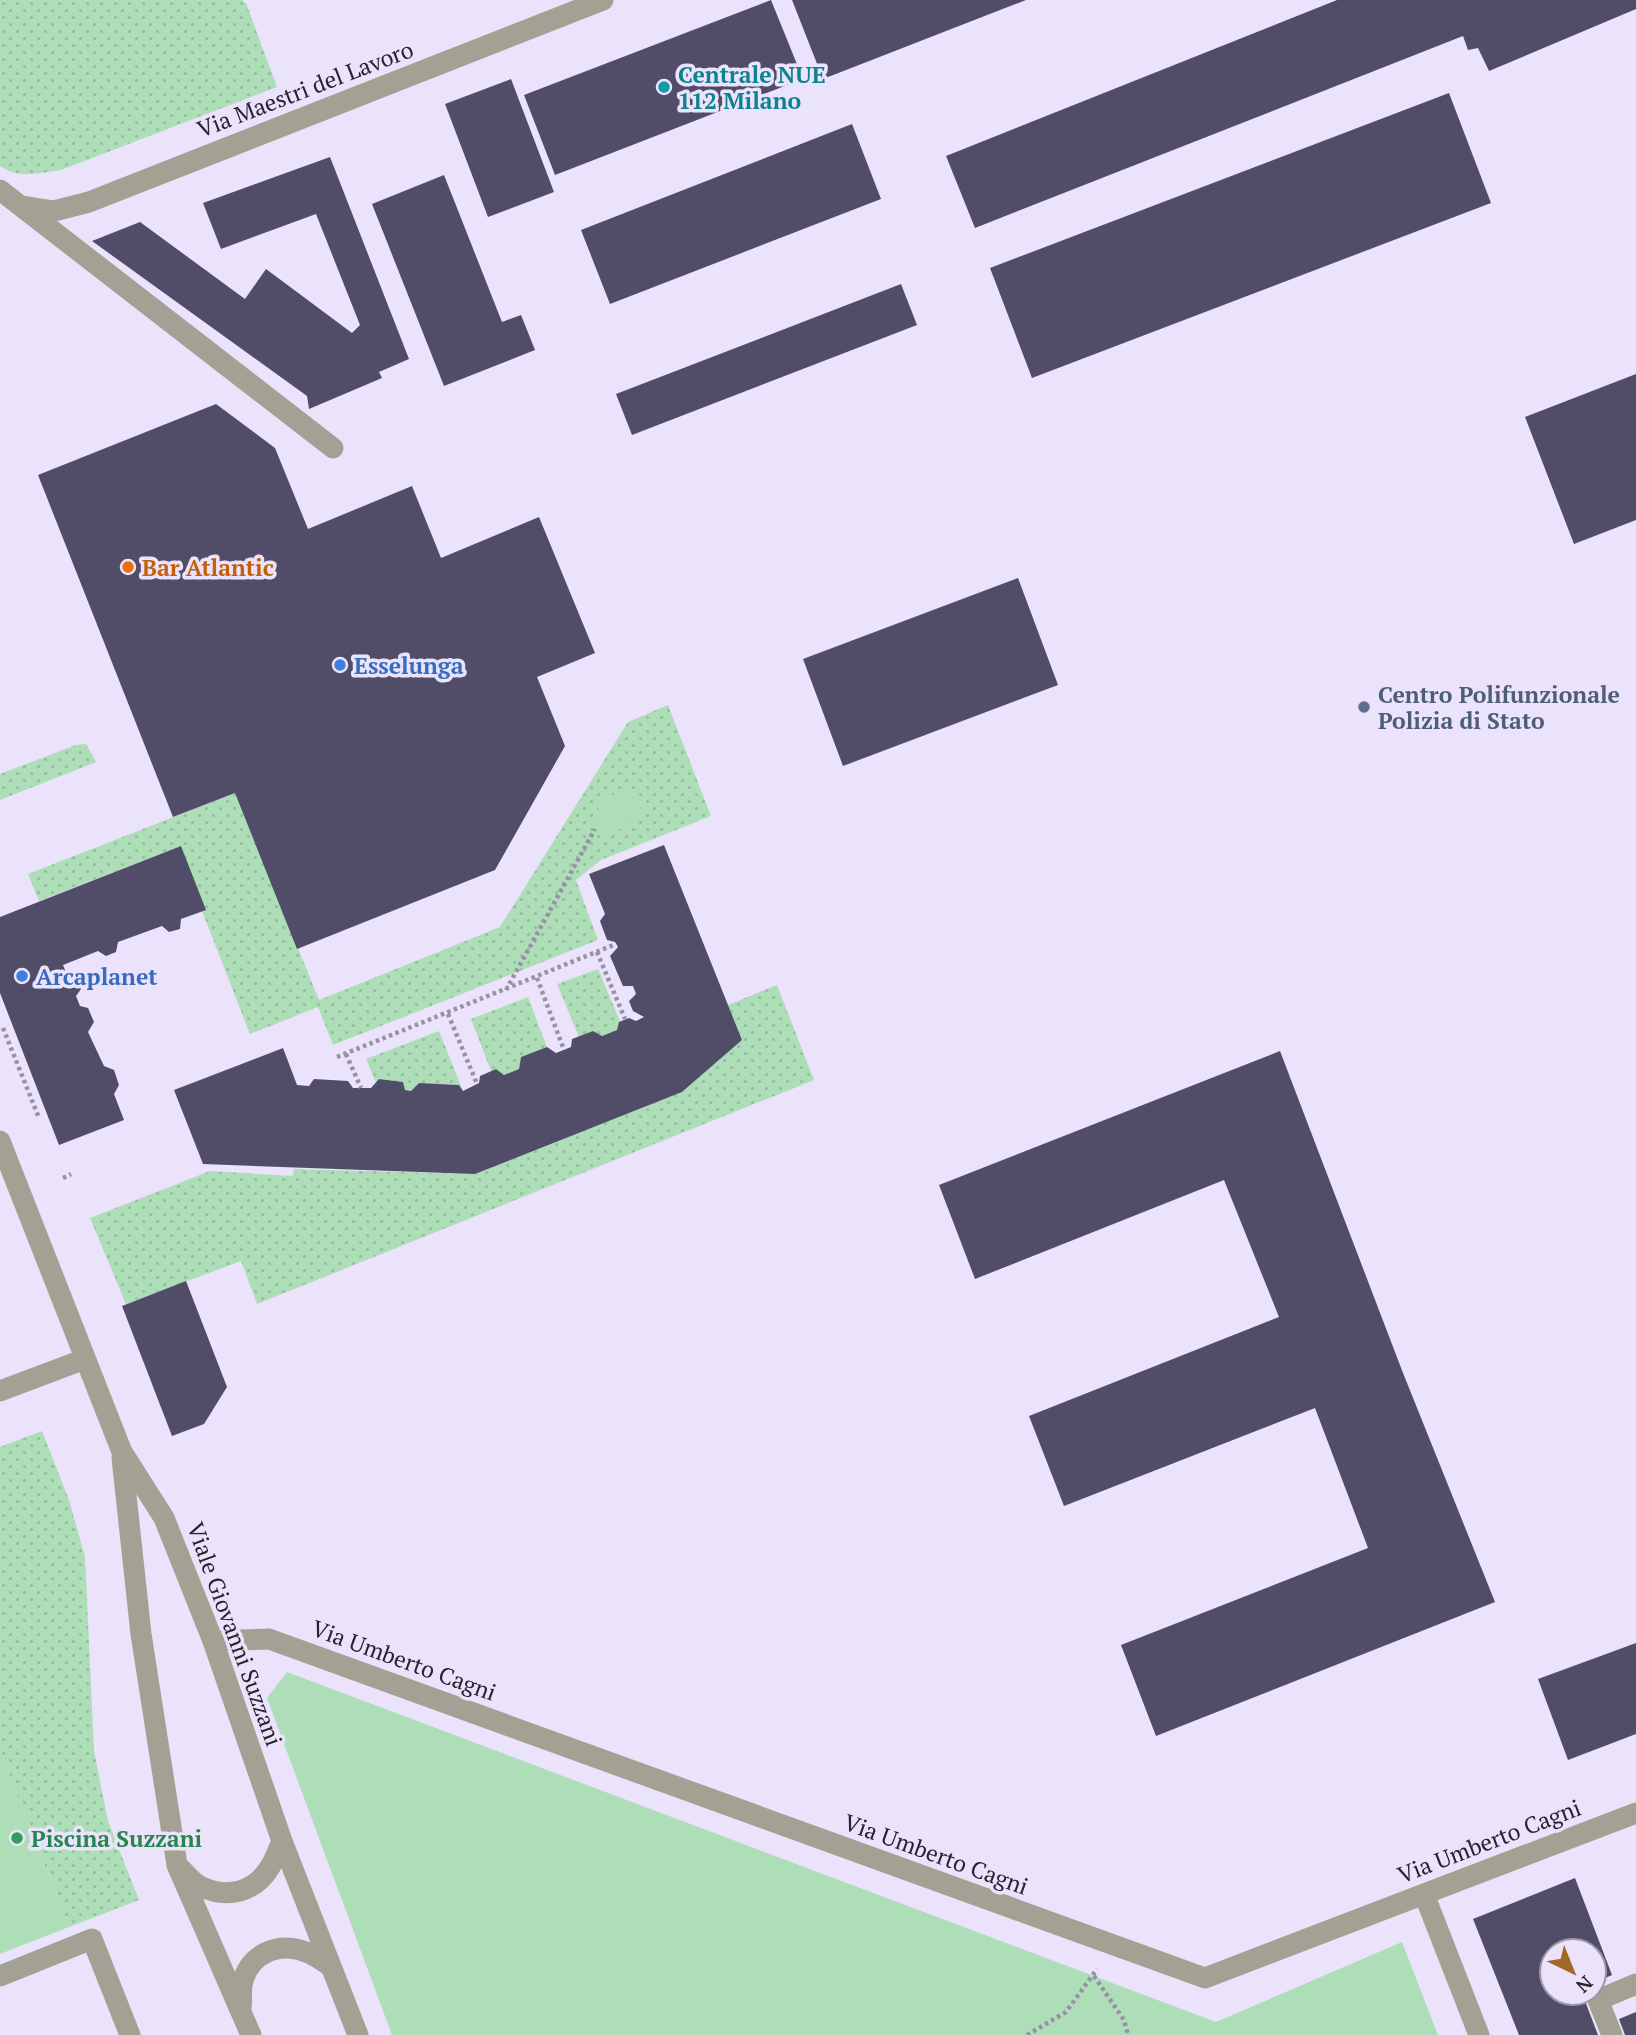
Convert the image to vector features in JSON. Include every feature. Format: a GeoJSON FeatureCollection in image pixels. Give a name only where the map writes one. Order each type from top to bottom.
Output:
{"type":"FeatureCollection","features":[{"type":"Feature","properties":{"kind":"street","name":"Via Maestri del Lavoro"},"geometry":{"type":"LineString","coordinates":[[22,206],[54,211],[89,202],[603,0]]}},
{"type":"Feature","properties":{"kind":"street","name":"Via Maestri del Lavoro"},"geometry":{"type":"LineString","coordinates":[[0,190],[333,448]]}},
{"type":"Feature","properties":{"kind":"street","name":"Viale Giovanni Suzzani"},"geometry":{"type":"LineString","coordinates":[[0,1141],[122,1452],[164,1518],[213,1641],[282,1842],[358,2035]]}},
{"type":"Feature","properties":{"kind":"street"},"geometry":{"type":"LineString","coordinates":[[0,1391],[85,1359]]}},
{"type":"Feature","properties":{"kind":"street","name":"Viale Giovanni Suzzani"},"geometry":{"type":"LineString","coordinates":[[122,1452],[141,1634],[177,1866],[251,2035]]}},
{"type":"Feature","properties":{"kind":"street","name":"Via Umberto Cagni"},"geometry":{"type":"LineString","coordinates":[[213,1641],[270,1639],[1205,1978],[1636,1813]]}},
{"type":"Feature","properties":{"kind":"street"},"geometry":{"type":"LineString","coordinates":[[177,1866],[200,1887],[224,1894],[243,1891],[259,1881],[270,1867],[282,1842]]}},
{"type":"Feature","properties":{"kind":"street"},"geometry":{"type":"LineString","coordinates":[[1424,1894],[1479,2035]]}},
{"type":"Feature","properties":{"kind":"street"},"geometry":{"type":"LineString","coordinates":[[0,1976],[92,1939],[130,2035]]}},
{"type":"Feature","properties":{"kind":"street","name":"Viale Giovanni Suzzani"},"geometry":{"type":"LineString","coordinates":[[241,2012],[242,1983],[253,1963],[269,1949],[288,1947],[308,1952],[330,1966]]}},
{"type":"Feature","properties":{"kind":"street"},"geometry":{"type":"LineString","coordinates":[[1612,2035],[1598,2000],[1636,1984]]}},
{"type":"Feature","properties":{"kind":"path"},"geometry":{"type":"LineString","coordinates":[[506,990],[595,829]]}},
{"type":"Feature","properties":{"kind":"path"},"geometry":{"type":"LineString","coordinates":[[337,1057],[616,944]]}},
{"type":"Feature","properties":{"kind":"path"},"geometry":{"type":"LineString","coordinates":[[597,952],[625,1019]]}},
{"type":"Feature","properties":{"kind":"path"},"geometry":{"type":"LineString","coordinates":[[537,978],[564,1050]]}},
{"type":"Feature","properties":{"kind":"path"},"geometry":{"type":"LineString","coordinates":[[448,1014],[477,1084]]}},
{"type":"Feature","properties":{"kind":"path"},"geometry":{"type":"LineString","coordinates":[[4,1028],[39,1118]]}},
{"type":"Feature","properties":{"kind":"path"},"geometry":{"type":"LineString","coordinates":[[346,1054],[361,1088]]}},
{"type":"Feature","properties":{"kind":"path"},"geometry":{"type":"LineString","coordinates":[[63,1178],[71,1174]]}},
{"type":"Feature","properties":{"kind":"path"},"geometry":{"type":"LineString","coordinates":[[1027,2035],[1066,2012],[1094,1976],[1098,1965]]}},
{"type":"Feature","properties":{"kind":"path"},"geometry":{"type":"LineString","coordinates":[[1094,1976],[1124,2020],[1128,2035]]}},
{"type":"Feature","properties":{"kind":"green space"},"geometry":{"type":"Polygon","coordinates":[[[0,0],[242,0],[246,3],[277,87],[61,170],[14,173],[0,166],[0,0]]]}},
{"type":"Feature","properties":{"kind":"green space"},"geometry":{"type":"Polygon","coordinates":[[[668,705],[711,816],[601,860],[576,880],[598,940],[333,1045],[318,1007],[250,1034],[202,911],[181,846],[39,901],[28,874],[235,793],[319,1000],[500,927],[628,722],[668,705]]]}},
{"type":"Feature","properties":{"kind":"green space"},"geometry":{"type":"Polygon","coordinates":[[[86,744],[96,762],[0,800],[0,774],[76,745],[86,744]]]}},
{"type":"Feature","properties":{"kind":"green space"},"geometry":{"type":"Polygon","coordinates":[[[627,790],[642,809],[635,814],[638,819],[632,824],[629,822],[605,841],[591,823],[602,814],[594,803],[609,791],[616,799],[627,790]]]}},
{"type":"Feature","properties":{"kind":"green space"},"geometry":{"type":"Polygon","coordinates":[[[598,969],[620,1021],[617,1030],[602,1036],[593,1031],[579,1037],[557,984],[598,969]]]}},
{"type":"Feature","properties":{"kind":"green space"},"geometry":{"type":"Polygon","coordinates":[[[777,985],[814,1080],[257,1304],[241,1261],[126,1304],[90,1218],[210,1171],[293,1176],[294,1169],[475,1174],[682,1092],[742,1040],[728,1005],[777,985]]]}},
{"type":"Feature","properties":{"kind":"green space"},"geometry":{"type":"Polygon","coordinates":[[[528,997],[547,1047],[521,1057],[519,1069],[504,1075],[496,1069],[491,1071],[471,1019],[528,997]]]}},
{"type":"Feature","properties":{"kind":"green space"},"geometry":{"type":"Polygon","coordinates":[[[439,1031],[463,1091],[458,1085],[419,1083],[411,1091],[405,1090],[403,1082],[379,1079],[376,1083],[366,1059],[439,1031]]]}},
{"type":"Feature","properties":{"kind":"green space"},"geometry":{"type":"Polygon","coordinates":[[[42,1431],[69,1500],[85,1557],[94,1751],[108,1821],[139,1900],[69,1927],[0,1750],[0,1447],[42,1431]]]}},
{"type":"Feature","properties":{"kind":"green space"},"geometry":{"type":"Polygon","coordinates":[[[287,1672],[1216,2022],[1402,1942],[1438,2035],[392,2035],[267,1698],[287,1672]]]}},
{"type":"Feature","properties":{"kind":"green space","name":"Piscina Suzzani"},"geometry":{"type":"Polygon","coordinates":[[[0,1750],[69,1927],[0,1954],[0,1750]]]}},
{"type":"Feature","properties":{"kind":"building","name":"Centrale NUE 112 Milano"},"geometry":{"type":"Polygon","coordinates":[[[771,0],[803,79],[555,175],[524,95],[771,0]]]}},
{"type":"Feature","properties":{"kind":"building"},"geometry":{"type":"Polygon","coordinates":[[[792,0],[1026,0],[823,79],[792,0]]]}},
{"type":"Feature","properties":{"kind":"building"},"geometry":{"type":"Polygon","coordinates":[[[1337,0],[1636,0],[1636,9],[1489,71],[1478,48],[1468,50],[1463,36],[975,228],[946,156],[1337,0]]]}},
{"type":"Feature","properties":{"kind":"building"},"geometry":{"type":"Polygon","coordinates":[[[511,79],[554,192],[488,217],[445,104],[511,79]]]}},
{"type":"Feature","properties":{"kind":"building"},"geometry":{"type":"Polygon","coordinates":[[[1449,93],[1491,203],[1032,378],[990,268],[1449,93]]]}},
{"type":"Feature","properties":{"kind":"building"},"geometry":{"type":"Polygon","coordinates":[[[852,124],[881,199],[610,304],[581,230],[852,124]]]}},
{"type":"Feature","properties":{"kind":"building"},"geometry":{"type":"Polygon","coordinates":[[[330,157],[409,359],[379,372],[382,378],[309,409],[307,396],[92,241],[140,222],[245,299],[266,269],[352,333],[360,325],[316,214],[221,249],[203,203],[330,157]]]}},
{"type":"Feature","properties":{"kind":"building"},"geometry":{"type":"Polygon","coordinates":[[[444,175],[502,322],[521,315],[535,350],[444,386],[372,204],[444,175]]]}},
{"type":"Feature","properties":{"kind":"building"},"geometry":{"type":"Polygon","coordinates":[[[901,284],[917,325],[632,435],[616,394],[901,284]]]}},
{"type":"Feature","properties":{"kind":"building"},"geometry":{"type":"Polygon","coordinates":[[[1636,374],[1636,520],[1574,544],[1525,417],[1636,374]]]}},
{"type":"Feature","properties":{"kind":"building","name":"Esselunga"},"geometry":{"type":"Polygon","coordinates":[[[216,404],[275,448],[308,529],[412,486],[441,558],[539,517],[595,653],[537,677],[565,746],[495,870],[297,949],[235,793],[173,817],[38,475],[216,404]]]}},
{"type":"Feature","properties":{"kind":"building"},"geometry":{"type":"Polygon","coordinates":[[[1018,578],[1058,685],[843,766],[803,659],[1018,578]]]}},
{"type":"Feature","properties":{"kind":"building"},"geometry":{"type":"Polygon","coordinates":[[[664,845],[742,1040],[682,1092],[475,1174],[203,1164],[174,1090],[283,1048],[297,1085],[309,1086],[314,1079],[348,1081],[353,1088],[371,1088],[379,1079],[403,1082],[405,1090],[411,1091],[419,1083],[459,1085],[463,1091],[479,1083],[480,1076],[496,1069],[504,1075],[519,1069],[521,1057],[547,1047],[556,1053],[571,1047],[572,1039],[593,1031],[602,1036],[617,1030],[619,1022],[629,1018],[636,1021],[644,1017],[633,1011],[629,1001],[636,994],[633,986],[623,986],[610,956],[618,947],[615,942],[607,940],[600,921],[605,914],[589,874],[664,845]]]}},
{"type":"Feature","properties":{"kind":"building"},"geometry":{"type":"Polygon","coordinates":[[[181,846],[206,910],[181,919],[180,929],[169,932],[162,926],[118,942],[116,952],[106,956],[98,951],[63,965],[68,978],[77,979],[81,989],[76,996],[80,1006],[88,1008],[94,1022],[88,1032],[104,1066],[114,1070],[119,1085],[114,1094],[124,1120],[59,1145],[0,993],[0,917],[181,846]]]}},
{"type":"Feature","properties":{"kind":"building"},"geometry":{"type":"Polygon","coordinates":[[[1280,1051],[1403,1373],[1495,1602],[1156,1736],[1121,1645],[1368,1548],[1315,1408],[1064,1506],[1029,1416],[1279,1317],[1224,1180],[975,1279],[939,1185],[1280,1051]]]}},
{"type":"Feature","properties":{"kind":"building"},"geometry":{"type":"Polygon","coordinates":[[[186,1281],[227,1387],[204,1424],[172,1436],[122,1306],[186,1281]]]}},
{"type":"Feature","properties":{"kind":"building"},"geometry":{"type":"Polygon","coordinates":[[[1636,1643],[1636,1734],[1568,1760],[1538,1679],[1636,1643]]]}},
{"type":"Feature","properties":{"kind":"building"},"geometry":{"type":"Polygon","coordinates":[[[1575,1878],[1598,1937],[1538,1937],[1538,2007],[1587,2007],[1598,2035],[1519,2035],[1473,1919],[1575,1878]]]}},
{"type":"Feature","properties":{"kind":"building"},"geometry":{"type":"Polygon","coordinates":[[[1636,2012],[1636,2035],[1625,2035],[1619,2019],[1636,2012]]]}},
{"type":"Feature","properties":{"kind":"place","name":"Centrale NUE 112 Milano"},"geometry":{"type":"Point","coordinates":[664,87]}},
{"type":"Feature","properties":{"kind":"place","name":"Bar Atlantic"},"geometry":{"type":"Point","coordinates":[128,567]}},
{"type":"Feature","properties":{"kind":"place","name":"Esselunga"},"geometry":{"type":"Point","coordinates":[340,665]}},
{"type":"Feature","properties":{"kind":"place","name":"Centro Polifunzionale Polizia di Stato"},"geometry":{"type":"Point","coordinates":[1364,707]}},
{"type":"Feature","properties":{"kind":"place","name":"Arcaplanet"},"geometry":{"type":"Point","coordinates":[22,976]}},
{"type":"Feature","properties":{"kind":"place","name":"Piscina Suzzani"},"geometry":{"type":"Point","coordinates":[17,1838]}}]}
